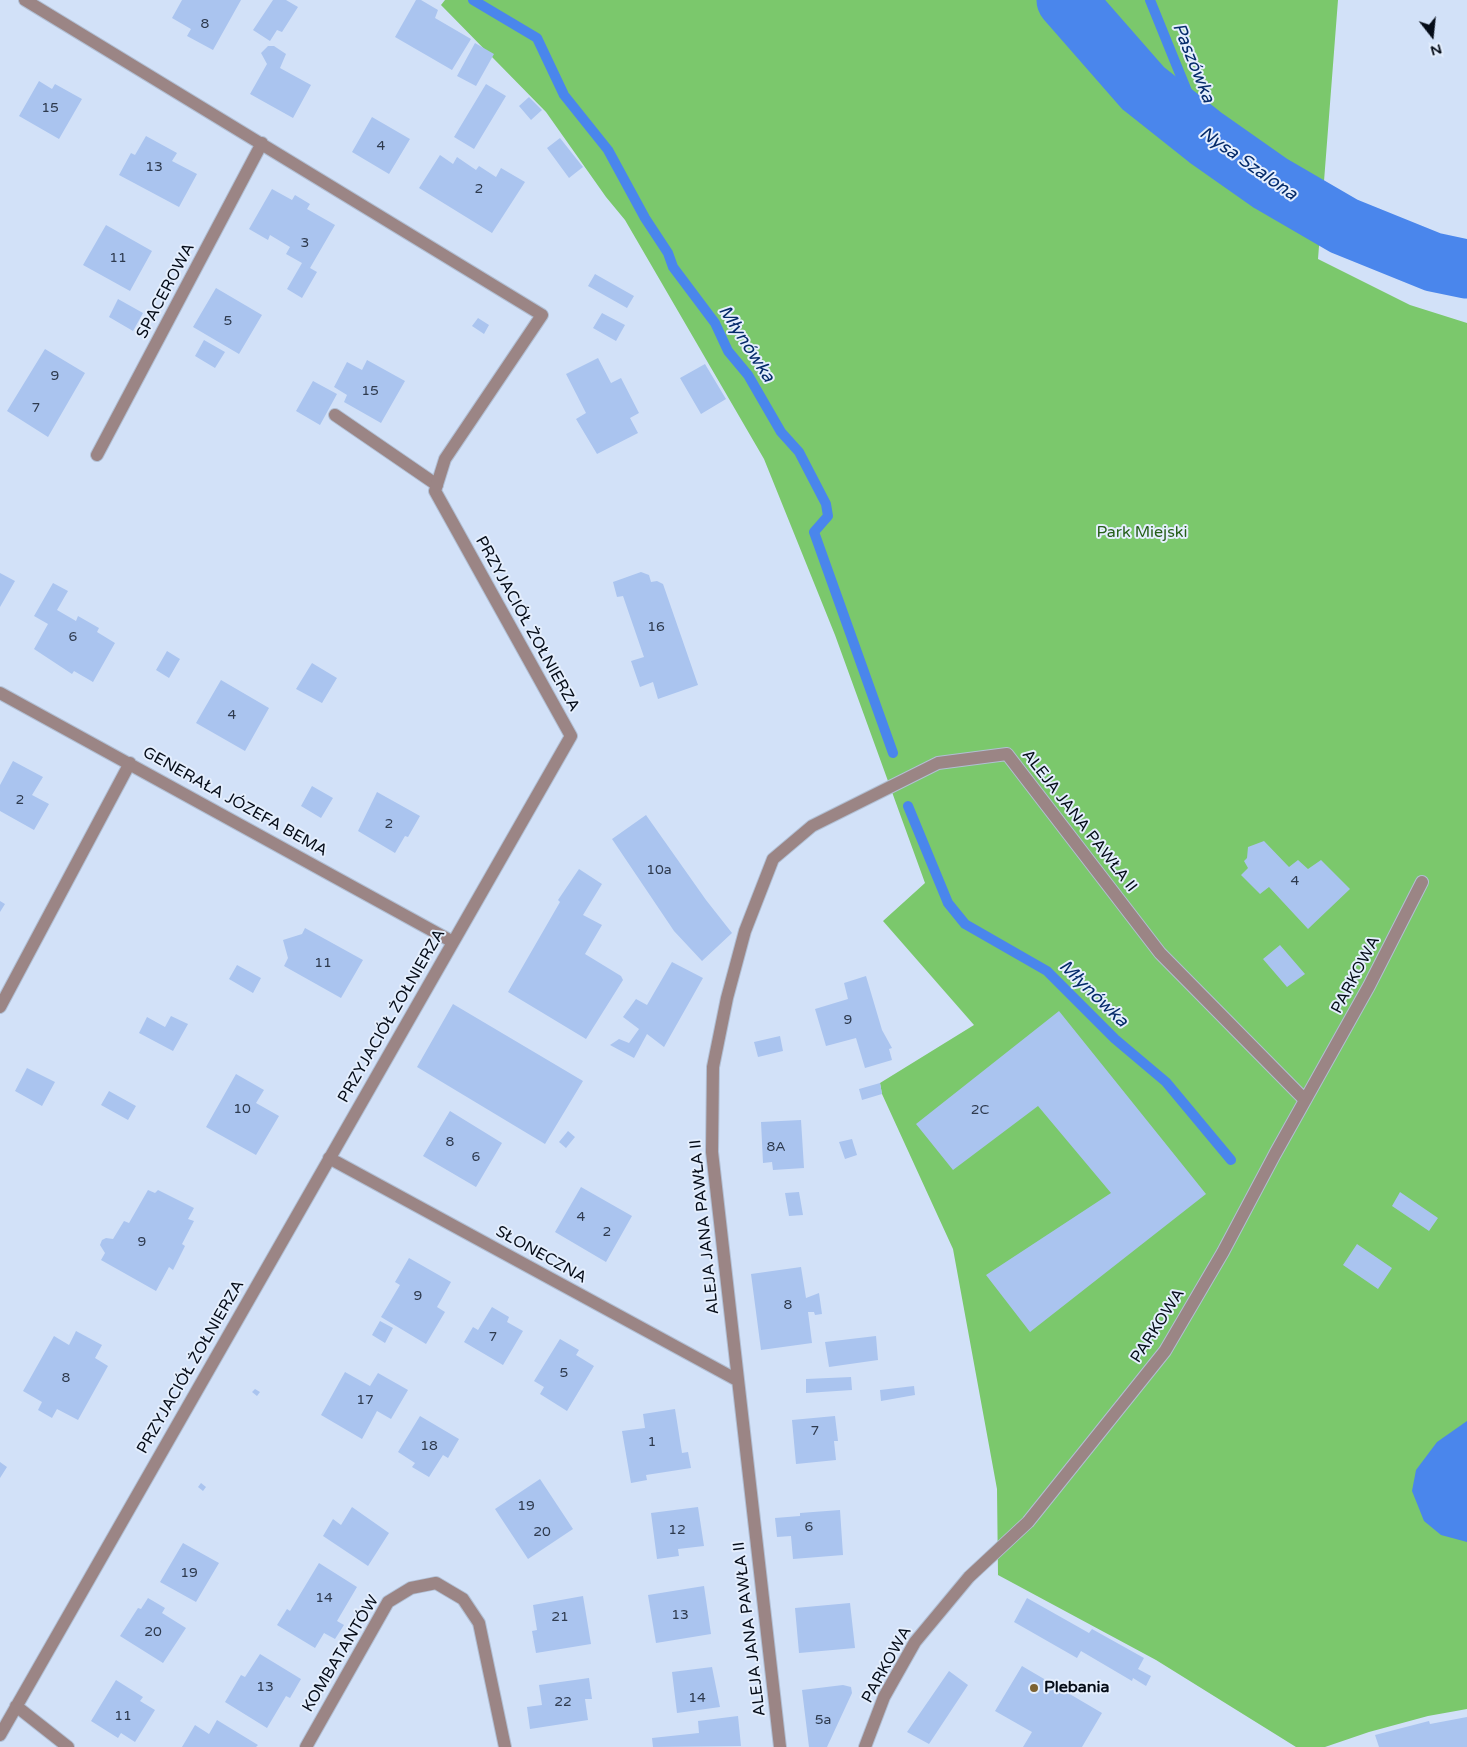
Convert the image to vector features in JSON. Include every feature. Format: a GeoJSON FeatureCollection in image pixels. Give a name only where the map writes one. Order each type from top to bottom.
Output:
{"type":"FeatureCollection","features":[{"type":"Feature","properties":{"kind":"street"},"geometry":{"type":"LineString","coordinates":[[25,0],[542,315],[445,458],[437,484],[335,415]]}},
{"type":"Feature","properties":{"kind":"street","name":"SPACEROWA"},"geometry":{"type":"LineString","coordinates":[[97,455],[262,143]]}},
{"type":"Feature","properties":{"kind":"street","name":"PRZYJACIÓŁ ŻOŁNIERZA"},"geometry":{"type":"LineString","coordinates":[[0,1734],[570,736],[435,491],[437,484]]}},
{"type":"Feature","properties":{"kind":"street","name":"GENERAŁA JÓZEFA BEMA"},"geometry":{"type":"LineString","coordinates":[[0,692],[452,942]]}},
{"type":"Feature","properties":{"kind":"street","name":"ALEJA JANA PAWŁA II"},"geometry":{"type":"LineString","coordinates":[[780,1747],[712,1152],[713,1066],[727,998],[745,931],[773,859],[812,826],[938,763],[1007,754],[1160,953],[1305,1100]]}},
{"type":"Feature","properties":{"kind":"street"},"geometry":{"type":"LineString","coordinates":[[2,1000],[130,763]]}},
{"type":"Feature","properties":{"kind":"street","name":"PARKOWA"},"geometry":{"type":"LineString","coordinates":[[865,1747],[884,1698],[915,1642],[969,1578],[1028,1522],[1164,1351],[1223,1252],[1369,986],[1422,882]]}},
{"type":"Feature","properties":{"kind":"street","name":"SŁONECZNA"},"geometry":{"type":"LineString","coordinates":[[329,1158],[737,1380]]}},
{"type":"Feature","properties":{"kind":"street","name":"KOMBATANTÓW"},"geometry":{"type":"LineString","coordinates":[[306,1747],[388,1602],[411,1588],[436,1583],[463,1599],[479,1623],[505,1747]]}},
{"type":"Feature","properties":{"kind":"street"},"geometry":{"type":"LineString","coordinates":[[16,1706],[68,1747]]}},
{"type":"Feature","properties":{"kind":"green space","name":"Park Miejski"},"geometry":{"type":"Polygon","coordinates":[[[445,0],[1338,0],[1318,259],[1410,305],[1467,323],[1467,1709],[1428,1716],[1369,1732],[1325,1747],[1296,1747],[1156,1660],[998,1575],[997,1489],[953,1249],[882,1094],[880,1083],[974,1025],[883,921],[925,883],[835,635],[764,459],[625,220],[606,197],[546,112],[441,5],[445,0]]]}},
{"type":"Feature","properties":{"kind":"water"},"geometry":{"type":"Polygon","coordinates":[[[1467,1421],[1467,1542],[1441,1535],[1424,1521],[1412,1491],[1416,1470],[1437,1442],[1467,1421]]]}},
{"type":"Feature","properties":{"kind":"building"},"geometry":{"type":"Polygon","coordinates":[[[182,0],[241,0],[213,50],[187,36],[191,29],[172,18],[182,0]]]}},
{"type":"Feature","properties":{"kind":"building"},"geometry":{"type":"Polygon","coordinates":[[[273,0],[286,0],[298,7],[282,32],[277,30],[270,41],[253,30],[273,0]]]}},
{"type":"Feature","properties":{"kind":"building"},"geometry":{"type":"Polygon","coordinates":[[[416,0],[421,0],[438,10],[435,18],[471,39],[452,70],[395,37],[416,0]]]}},
{"type":"Feature","properties":{"kind":"building"},"geometry":{"type":"Polygon","coordinates":[[[475,43],[494,54],[476,86],[457,76],[475,43]]]}},
{"type":"Feature","properties":{"kind":"building"},"geometry":{"type":"Polygon","coordinates":[[[268,46],[274,46],[286,54],[280,68],[311,85],[293,118],[250,94],[267,64],[261,53],[268,46]]]}},
{"type":"Feature","properties":{"kind":"building"},"geometry":{"type":"Polygon","coordinates":[[[39,81],[52,89],[55,84],[82,99],[59,139],[19,116],[39,81]]]}},
{"type":"Feature","properties":{"kind":"building"},"geometry":{"type":"Polygon","coordinates":[[[486,84],[506,96],[474,149],[454,137],[486,84]]]}},
{"type":"Feature","properties":{"kind":"building"},"geometry":{"type":"Polygon","coordinates":[[[529,97],[542,110],[531,120],[519,106],[529,97]]]}},
{"type":"Feature","properties":{"kind":"building"},"geometry":{"type":"Polygon","coordinates":[[[372,117],[410,139],[389,174],[352,152],[372,117]]]}},
{"type":"Feature","properties":{"kind":"building"},"geometry":{"type":"Polygon","coordinates":[[[146,136],[177,153],[172,161],[197,174],[179,207],[119,175],[131,153],[135,155],[146,136]]]}},
{"type":"Feature","properties":{"kind":"building"},"geometry":{"type":"Polygon","coordinates":[[[560,138],[583,167],[569,178],[547,148],[560,138]]]}},
{"type":"Feature","properties":{"kind":"building"},"geometry":{"type":"Polygon","coordinates":[[[440,155],[453,164],[457,157],[476,170],[479,166],[496,177],[501,168],[525,182],[492,233],[419,188],[440,155]]]}},
{"type":"Feature","properties":{"kind":"building"},"geometry":{"type":"Polygon","coordinates":[[[272,189],[292,200],[295,195],[310,204],[307,209],[335,225],[310,268],[317,272],[302,298],[287,289],[302,263],[286,254],[290,247],[270,235],[268,240],[249,229],[272,189]]]}},
{"type":"Feature","properties":{"kind":"building"},"geometry":{"type":"Polygon","coordinates":[[[106,225],[152,251],[130,291],[83,265],[106,225]]]}},
{"type":"Feature","properties":{"kind":"building"},"geometry":{"type":"Polygon","coordinates":[[[595,274],[634,296],[627,308],[588,286],[595,274]]]}},
{"type":"Feature","properties":{"kind":"building"},"geometry":{"type":"Polygon","coordinates":[[[216,288],[262,315],[239,354],[193,327],[216,288]]]}},
{"type":"Feature","properties":{"kind":"building"},"geometry":{"type":"Polygon","coordinates":[[[118,299],[143,313],[133,331],[109,317],[118,299]]]}},
{"type":"Feature","properties":{"kind":"building"},"geometry":{"type":"Polygon","coordinates":[[[602,313],[625,325],[616,341],[593,328],[602,313]]]}},
{"type":"Feature","properties":{"kind":"building"},"geometry":{"type":"Polygon","coordinates":[[[478,318],[489,325],[484,334],[472,326],[478,318]]]}},
{"type":"Feature","properties":{"kind":"building"},"geometry":{"type":"Polygon","coordinates":[[[204,340],[225,352],[215,368],[195,356],[204,340]]]}},
{"type":"Feature","properties":{"kind":"building"},"geometry":{"type":"Polygon","coordinates":[[[45,349],[85,373],[48,437],[7,411],[45,349]]]}},
{"type":"Feature","properties":{"kind":"building"},"geometry":{"type":"Polygon","coordinates":[[[598,358],[611,383],[621,378],[639,413],[630,418],[638,433],[597,454],[576,419],[586,413],[566,374],[598,358]]]}},
{"type":"Feature","properties":{"kind":"building"},"geometry":{"type":"Polygon","coordinates":[[[367,360],[405,381],[381,423],[344,402],[347,395],[334,387],[347,362],[362,370],[367,360]]]}},
{"type":"Feature","properties":{"kind":"building"},"geometry":{"type":"Polygon","coordinates":[[[705,364],[726,399],[701,414],[680,378],[705,364]]]}},
{"type":"Feature","properties":{"kind":"building"},"geometry":{"type":"Polygon","coordinates":[[[313,381],[337,394],[320,425],[296,411],[313,381]]]}},
{"type":"Feature","properties":{"kind":"building"},"geometry":{"type":"Polygon","coordinates":[[[641,572],[649,575],[651,582],[657,581],[663,584],[698,685],[658,699],[653,682],[640,687],[631,661],[644,657],[623,596],[617,597],[613,582],[641,572]]]}},
{"type":"Feature","properties":{"kind":"building"},"geometry":{"type":"Polygon","coordinates":[[[0,573],[15,581],[0,607],[0,573]]]}},
{"type":"Feature","properties":{"kind":"building"},"geometry":{"type":"Polygon","coordinates":[[[53,583],[68,591],[57,610],[76,621],[78,616],[99,628],[97,632],[115,643],[93,682],[74,671],[72,674],[34,649],[48,624],[34,616],[53,583]]]}},
{"type":"Feature","properties":{"kind":"building"},"geometry":{"type":"Polygon","coordinates":[[[167,651],[180,659],[169,678],[156,670],[167,651]]]}},
{"type":"Feature","properties":{"kind":"building"},"geometry":{"type":"Polygon","coordinates":[[[312,663],[337,678],[322,703],[296,689],[312,663]]]}},
{"type":"Feature","properties":{"kind":"building"},"geometry":{"type":"Polygon","coordinates":[[[221,680],[269,708],[245,751],[196,723],[221,680]]]}},
{"type":"Feature","properties":{"kind":"building"},"geometry":{"type":"Polygon","coordinates":[[[13,761],[43,777],[32,795],[49,804],[34,830],[0,811],[0,785],[13,761]]]}},
{"type":"Feature","properties":{"kind":"building"},"geometry":{"type":"Polygon","coordinates":[[[312,786],[333,798],[321,818],[301,806],[312,786]]]}},
{"type":"Feature","properties":{"kind":"building"},"geometry":{"type":"Polygon","coordinates":[[[377,792],[420,816],[408,837],[405,836],[395,853],[358,831],[377,792]]]}},
{"type":"Feature","properties":{"kind":"building"},"geometry":{"type":"Polygon","coordinates":[[[646,815],[706,900],[732,933],[702,961],[674,931],[612,839],[646,815]]]}},
{"type":"Feature","properties":{"kind":"building"},"geometry":{"type":"Polygon","coordinates":[[[1264,841],[1289,867],[1298,860],[1308,869],[1321,860],[1350,889],[1308,929],[1269,887],[1260,894],[1241,875],[1248,868],[1244,861],[1247,858],[1248,847],[1264,841]]]}},
{"type":"Feature","properties":{"kind":"building"},"geometry":{"type":"Polygon","coordinates":[[[579,869],[602,884],[583,915],[602,925],[585,954],[621,976],[623,980],[586,1039],[508,992],[560,902],[558,900],[579,869]]]}},
{"type":"Feature","properties":{"kind":"building"},"geometry":{"type":"Polygon","coordinates":[[[0,901],[5,904],[0,912],[0,901]]]}},
{"type":"Feature","properties":{"kind":"building"},"geometry":{"type":"Polygon","coordinates":[[[305,928],[363,960],[341,998],[284,966],[288,958],[283,940],[302,934],[305,928]]]}},
{"type":"Feature","properties":{"kind":"building"},"geometry":{"type":"Polygon","coordinates":[[[1280,945],[1305,974],[1287,987],[1263,959],[1280,945]]]}},
{"type":"Feature","properties":{"kind":"building"},"geometry":{"type":"Polygon","coordinates":[[[672,962],[703,978],[664,1047],[647,1034],[634,1058],[610,1045],[619,1039],[629,1043],[639,1029],[623,1017],[636,999],[647,1005],[672,962]]]}},
{"type":"Feature","properties":{"kind":"building"},"geometry":{"type":"Polygon","coordinates":[[[237,965],[261,978],[253,993],[229,979],[237,965]]]}},
{"type":"Feature","properties":{"kind":"building"},"geometry":{"type":"Polygon","coordinates":[[[866,976],[882,1030],[892,1048],[889,1049],[892,1060],[865,1068],[856,1038],[826,1046],[815,1009],[848,999],[844,983],[866,976]]]}},
{"type":"Feature","properties":{"kind":"building"},"geometry":{"type":"Polygon","coordinates":[[[453,1004],[583,1081],[545,1144],[417,1067],[453,1004]]]}},
{"type":"Feature","properties":{"kind":"building"},"geometry":{"type":"Polygon","coordinates":[[[1059,1011],[1206,1194],[1030,1332],[986,1275],[1111,1193],[1038,1106],[953,1170],[916,1124],[1059,1011]]]}},
{"type":"Feature","properties":{"kind":"building"},"geometry":{"type":"Polygon","coordinates":[[[171,1016],[188,1024],[173,1051],[139,1033],[147,1017],[165,1027],[171,1016]]]}},
{"type":"Feature","properties":{"kind":"building"},"geometry":{"type":"Polygon","coordinates":[[[780,1036],[783,1051],[758,1057],[754,1042],[780,1036]]]}},
{"type":"Feature","properties":{"kind":"building"},"geometry":{"type":"Polygon","coordinates":[[[27,1068],[55,1082],[42,1106],[15,1091],[27,1068]]]}},
{"type":"Feature","properties":{"kind":"building"},"geometry":{"type":"Polygon","coordinates":[[[236,1074],[264,1090],[256,1103],[279,1116],[256,1155],[206,1127],[236,1074]]]}},
{"type":"Feature","properties":{"kind":"building"},"geometry":{"type":"Polygon","coordinates":[[[880,1083],[882,1094],[862,1100],[859,1089],[880,1083]]]}},
{"type":"Feature","properties":{"kind":"building"},"geometry":{"type":"Polygon","coordinates":[[[109,1091],[136,1106],[128,1120],[101,1105],[109,1091]]]}},
{"type":"Feature","properties":{"kind":"building"},"geometry":{"type":"Polygon","coordinates":[[[450,1111],[502,1143],[476,1187],[423,1156],[450,1111]]]}},
{"type":"Feature","properties":{"kind":"building"},"geometry":{"type":"Polygon","coordinates":[[[801,1120],[804,1168],[773,1170],[772,1162],[763,1163],[761,1122],[801,1120]]]}},
{"type":"Feature","properties":{"kind":"building"},"geometry":{"type":"Polygon","coordinates":[[[568,1131],[575,1137],[566,1148],[559,1142],[568,1131]]]}},
{"type":"Feature","properties":{"kind":"building"},"geometry":{"type":"Polygon","coordinates":[[[852,1139],[857,1155],[845,1159],[839,1142],[852,1139]]]}},
{"type":"Feature","properties":{"kind":"building"},"geometry":{"type":"Polygon","coordinates":[[[581,1187],[632,1216],[606,1262],[555,1232],[581,1187]]]}},
{"type":"Feature","properties":{"kind":"building"},"geometry":{"type":"Polygon","coordinates":[[[148,1190],[155,1193],[158,1190],[194,1208],[188,1219],[194,1221],[182,1244],[185,1246],[173,1270],[169,1267],[156,1291],[101,1260],[105,1253],[100,1245],[102,1240],[106,1238],[113,1239],[124,1221],[129,1223],[148,1190]]]}},
{"type":"Feature","properties":{"kind":"building"},"geometry":{"type":"Polygon","coordinates":[[[799,1192],[803,1215],[789,1216],[785,1193],[799,1192]]]}},
{"type":"Feature","properties":{"kind":"building"},"geometry":{"type":"Polygon","coordinates":[[[1400,1192],[1438,1218],[1429,1231],[1392,1206],[1400,1192]]]}},
{"type":"Feature","properties":{"kind":"building"},"geometry":{"type":"Polygon","coordinates":[[[1357,1244],[1392,1268],[1378,1289],[1343,1265],[1357,1244]]]}},
{"type":"Feature","properties":{"kind":"building"},"geometry":{"type":"Polygon","coordinates":[[[409,1258],[451,1282],[437,1307],[445,1312],[426,1344],[381,1317],[400,1285],[395,1282],[409,1258]]]}},
{"type":"Feature","properties":{"kind":"building"},"geometry":{"type":"Polygon","coordinates":[[[801,1267],[806,1298],[819,1293],[822,1314],[815,1315],[814,1312],[808,1312],[812,1343],[761,1350],[751,1274],[801,1267]]]}},
{"type":"Feature","properties":{"kind":"building"},"geometry":{"type":"Polygon","coordinates":[[[492,1307],[509,1317],[507,1322],[523,1331],[503,1365],[464,1342],[473,1327],[478,1330],[492,1307]]]}},
{"type":"Feature","properties":{"kind":"building"},"geometry":{"type":"Polygon","coordinates":[[[380,1321],[393,1328],[385,1343],[372,1335],[380,1321]]]}},
{"type":"Feature","properties":{"kind":"building"},"geometry":{"type":"Polygon","coordinates":[[[76,1331],[102,1345],[95,1358],[108,1366],[78,1420],[57,1409],[52,1418],[38,1410],[42,1402],[23,1391],[54,1336],[69,1345],[76,1331]]]}},
{"type":"Feature","properties":{"kind":"building"},"geometry":{"type":"Polygon","coordinates":[[[876,1336],[878,1360],[829,1367],[825,1342],[876,1336]]]}},
{"type":"Feature","properties":{"kind":"building"},"geometry":{"type":"Polygon","coordinates":[[[560,1339],[579,1350],[576,1355],[594,1366],[567,1411],[540,1394],[544,1387],[534,1381],[560,1339]]]}},
{"type":"Feature","properties":{"kind":"building"},"geometry":{"type":"Polygon","coordinates":[[[345,1372],[370,1386],[378,1373],[408,1390],[391,1419],[377,1411],[362,1439],[321,1415],[345,1372]]]}},
{"type":"Feature","properties":{"kind":"building"},"geometry":{"type":"Polygon","coordinates":[[[851,1377],[852,1390],[806,1393],[806,1379],[851,1377]]]}},
{"type":"Feature","properties":{"kind":"building"},"geometry":{"type":"Polygon","coordinates":[[[914,1386],[915,1395],[881,1401],[880,1390],[914,1386]]]}},
{"type":"Feature","properties":{"kind":"building"},"geometry":{"type":"Polygon","coordinates":[[[255,1389],[260,1392],[257,1396],[252,1392],[255,1389]]]}},
{"type":"Feature","properties":{"kind":"building"},"geometry":{"type":"Polygon","coordinates":[[[675,1409],[682,1453],[688,1452],[691,1468],[646,1475],[647,1480],[631,1483],[622,1431],[645,1428],[643,1414],[675,1409]]]}},
{"type":"Feature","properties":{"kind":"building"},"geometry":{"type":"Polygon","coordinates":[[[420,1416],[459,1439],[448,1458],[443,1455],[429,1477],[412,1467],[415,1463],[398,1452],[420,1416]]]}},
{"type":"Feature","properties":{"kind":"building"},"geometry":{"type":"Polygon","coordinates":[[[835,1416],[838,1441],[834,1441],[836,1460],[796,1464],[792,1420],[835,1416]]]}},
{"type":"Feature","properties":{"kind":"building"},"geometry":{"type":"Polygon","coordinates":[[[0,1462],[7,1467],[0,1478],[0,1462]]]}},
{"type":"Feature","properties":{"kind":"building"},"geometry":{"type":"Polygon","coordinates":[[[540,1479],[573,1529],[528,1559],[495,1509],[540,1479]]]}},
{"type":"Feature","properties":{"kind":"building"},"geometry":{"type":"Polygon","coordinates":[[[201,1483],[206,1487],[203,1491],[198,1487],[201,1483]]]}},
{"type":"Feature","properties":{"kind":"building"},"geometry":{"type":"Polygon","coordinates":[[[352,1507],[389,1533],[368,1566],[323,1536],[333,1519],[341,1525],[352,1507]]]}},
{"type":"Feature","properties":{"kind":"building"},"geometry":{"type":"Polygon","coordinates":[[[698,1507],[704,1546],[678,1549],[679,1556],[657,1559],[651,1513],[698,1507]]]}},
{"type":"Feature","properties":{"kind":"building"},"geometry":{"type":"Polygon","coordinates":[[[840,1510],[843,1555],[793,1559],[791,1536],[777,1537],[775,1518],[800,1516],[800,1513],[840,1510]]]}},
{"type":"Feature","properties":{"kind":"building"},"geometry":{"type":"Polygon","coordinates":[[[183,1543],[219,1563],[196,1602],[160,1582],[183,1543]]]}},
{"type":"Feature","properties":{"kind":"building"},"geometry":{"type":"Polygon","coordinates":[[[319,1563],[357,1587],[337,1621],[344,1625],[335,1639],[324,1633],[315,1648],[277,1625],[287,1609],[290,1611],[319,1563]]]}},
{"type":"Feature","properties":{"kind":"building"},"geometry":{"type":"Polygon","coordinates":[[[704,1586],[711,1634],[656,1643],[648,1595],[704,1586]]]}},
{"type":"Feature","properties":{"kind":"building"},"geometry":{"type":"Polygon","coordinates":[[[583,1596],[591,1644],[536,1653],[532,1631],[537,1630],[533,1605],[583,1596]]]}},
{"type":"Feature","properties":{"kind":"building"},"geometry":{"type":"Polygon","coordinates":[[[148,1598],[165,1608],[162,1613],[186,1628],[163,1663],[120,1636],[138,1608],[141,1609],[148,1598]]]}},
{"type":"Feature","properties":{"kind":"building"},"geometry":{"type":"Polygon","coordinates":[[[1027,1598],[1089,1633],[1092,1629],[1144,1658],[1138,1669],[1151,1676],[1146,1686],[1133,1678],[1132,1681],[1081,1651],[1077,1658],[1014,1622],[1027,1598]]]}},
{"type":"Feature","properties":{"kind":"building"},"geometry":{"type":"Polygon","coordinates":[[[850,1603],[855,1648],[799,1653],[795,1608],[850,1603]]]}},
{"type":"Feature","properties":{"kind":"building"},"geometry":{"type":"Polygon","coordinates":[[[260,1654],[301,1679],[290,1698],[286,1696],[267,1728],[225,1702],[241,1675],[245,1677],[260,1654]]]}},
{"type":"Feature","properties":{"kind":"building","name":"Plebania"},"geometry":{"type":"Polygon","coordinates":[[[1022,1666],[1102,1713],[1082,1747],[1023,1747],[1032,1732],[995,1711],[1022,1666]]]}},
{"type":"Feature","properties":{"kind":"building"},"geometry":{"type":"Polygon","coordinates":[[[712,1667],[720,1707],[677,1713],[672,1672],[712,1667]]]}},
{"type":"Feature","properties":{"kind":"building"},"geometry":{"type":"Polygon","coordinates":[[[949,1671],[968,1685],[929,1744],[907,1732],[949,1671]]]}},
{"type":"Feature","properties":{"kind":"building"},"geometry":{"type":"Polygon","coordinates":[[[589,1678],[592,1699],[585,1699],[588,1720],[530,1729],[527,1707],[542,1705],[539,1685],[589,1678]]]}},
{"type":"Feature","properties":{"kind":"building"},"geometry":{"type":"Polygon","coordinates":[[[116,1680],[143,1697],[140,1701],[155,1710],[135,1742],[121,1733],[118,1738],[91,1721],[116,1680]]]}},
{"type":"Feature","properties":{"kind":"building"},"geometry":{"type":"Polygon","coordinates":[[[843,1685],[851,1687],[852,1693],[827,1747],[809,1747],[802,1690],[843,1685]]]}},
{"type":"Feature","properties":{"kind":"building"},"geometry":{"type":"Polygon","coordinates":[[[738,1716],[741,1746],[653,1747],[652,1738],[699,1733],[698,1721],[738,1716]]]}},
{"type":"Feature","properties":{"kind":"building"},"geometry":{"type":"Polygon","coordinates":[[[1467,1717],[1467,1747],[1379,1747],[1375,1735],[1429,1721],[1430,1724],[1467,1717]]]}},
{"type":"Feature","properties":{"kind":"building"},"geometry":{"type":"Polygon","coordinates":[[[217,1720],[258,1745],[256,1747],[182,1747],[195,1725],[209,1734],[217,1720]]]}},
{"type":"Feature","properties":{"kind":"waterway","name":"Młynówka"},"geometry":{"type":"LineString","coordinates":[[473,0],[537,38],[564,95],[608,150],[645,218],[668,253],[673,267],[715,323],[728,351],[748,375],[781,432],[799,452],[826,504],[828,516],[814,532],[893,753]]}},
{"type":"Feature","properties":{"kind":"waterway","name":"Nysa Szalona"},"geometry":{"type":"LineString","coordinates":[[1066,0],[1143,88],[1206,138],[1270,183],[1344,226],[1433,262],[1467,269]]}},
{"type":"Feature","properties":{"kind":"waterway","name":"Paszówka"},"geometry":{"type":"LineString","coordinates":[[1150,0],[1206,138]]}},
{"type":"Feature","properties":{"kind":"waterway","name":"Młynówka"},"geometry":{"type":"LineString","coordinates":[[908,806],[948,903],[965,924],[1047,971],[1115,1039],[1166,1082],[1231,1160]]}},
{"type":"Feature","properties":{"kind":"place","name":"Plebania"},"geometry":{"type":"Point","coordinates":[1034,1688]}}]}
